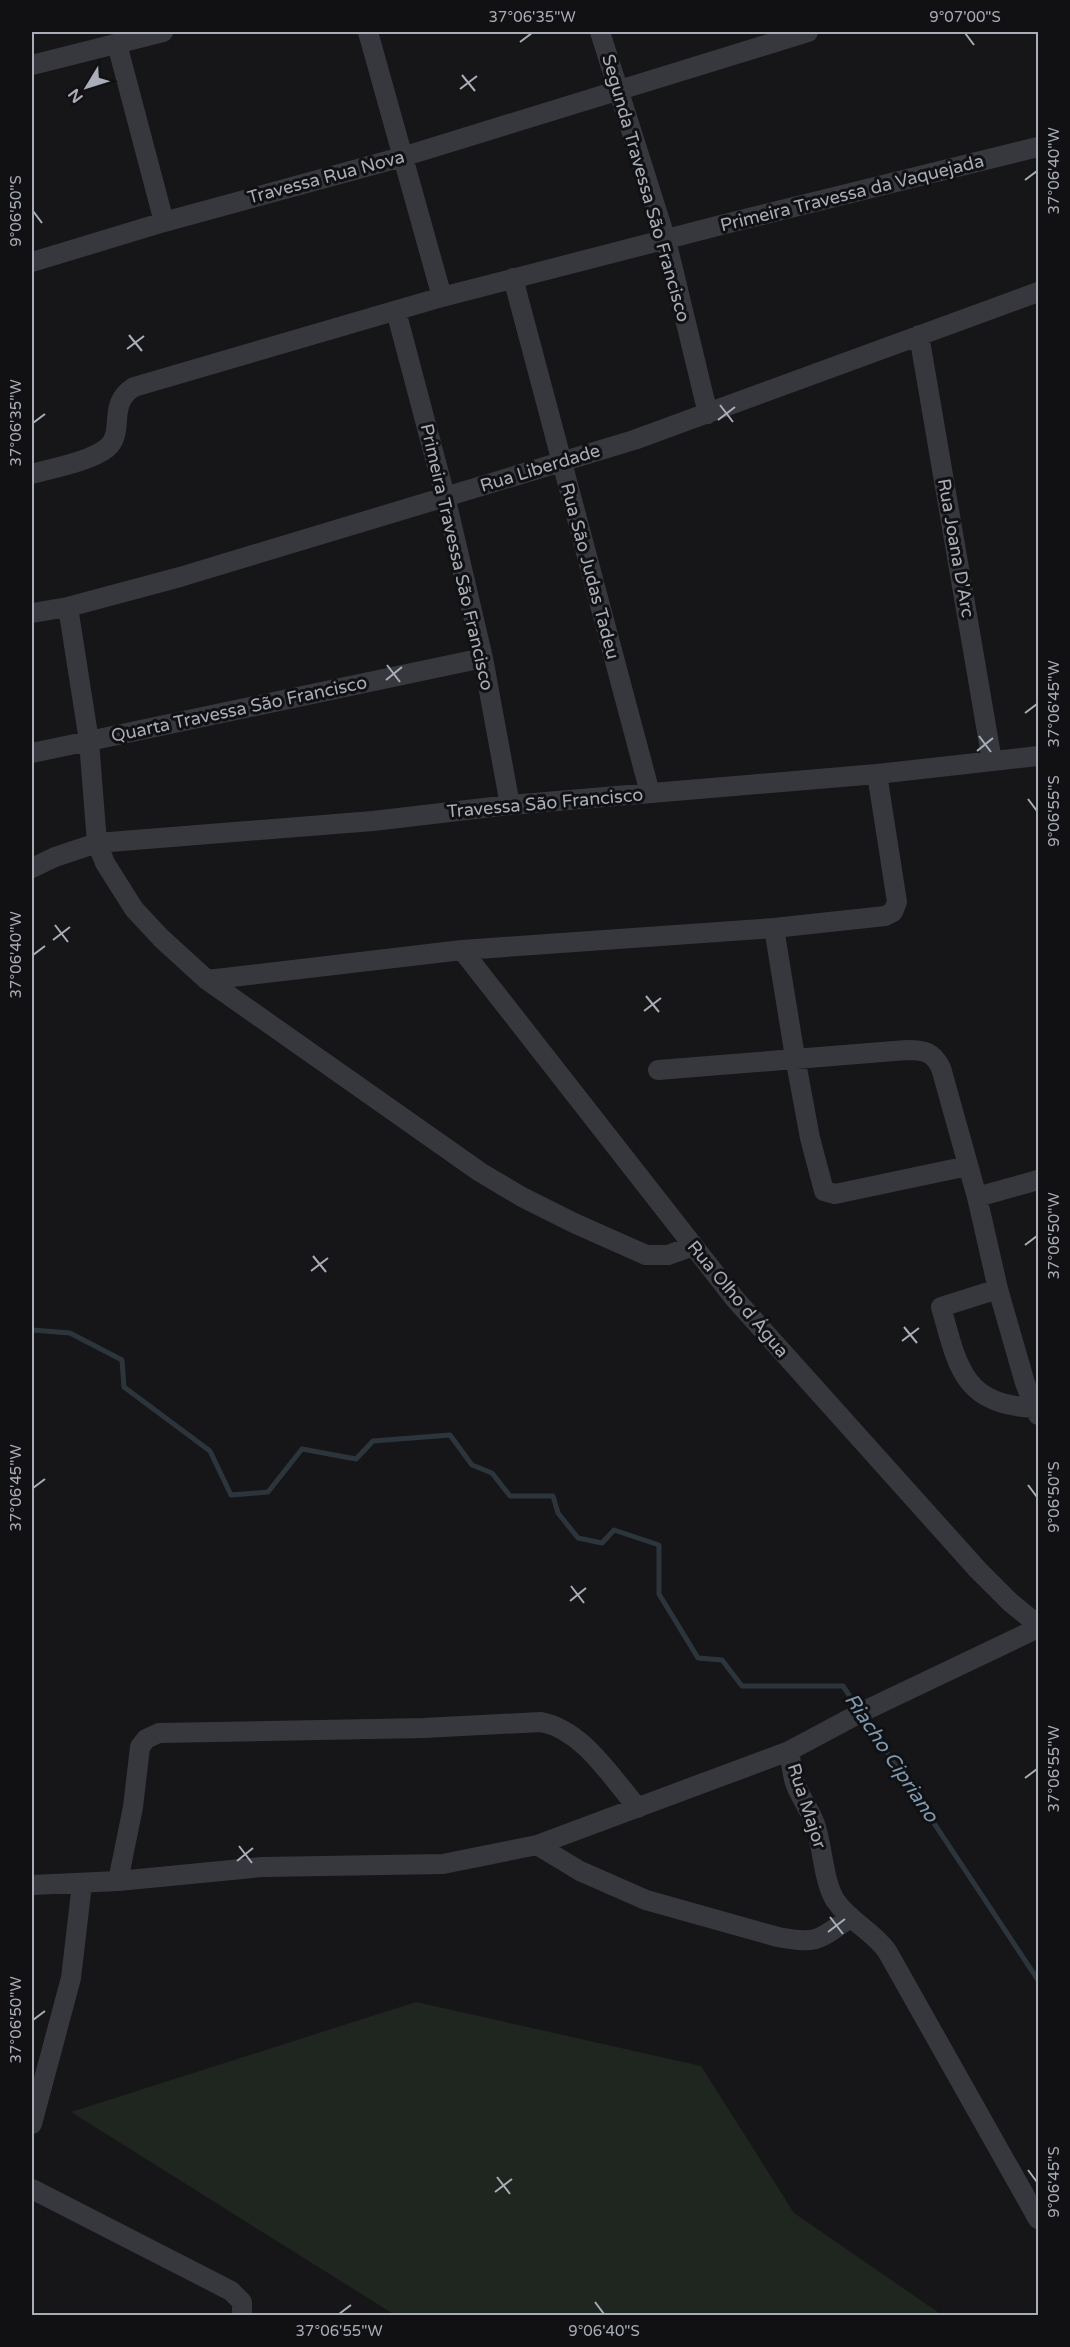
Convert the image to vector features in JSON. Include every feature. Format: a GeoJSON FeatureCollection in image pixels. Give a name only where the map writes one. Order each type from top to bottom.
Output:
{"type":"FeatureCollection","features":[{"type":"Feature","properties":{"kind":"street"},"geometry":{"type":"LineString","coordinates":[[32,65],[164,32]]}},
{"type":"Feature","properties":{"kind":"street"},"geometry":{"type":"LineString","coordinates":[[368,32],[442,297]]}},
{"type":"Feature","properties":{"kind":"street","name":"Segunda Travessa São Francisco"},"geometry":{"type":"LineString","coordinates":[[600,32],[666,240],[708,414]]}},
{"type":"Feature","properties":{"kind":"street","name":"Travessa Rua Nova"},"geometry":{"type":"LineString","coordinates":[[32,262],[164,222],[402,157],[808,32]]}},
{"type":"Feature","properties":{"kind":"street"},"geometry":{"type":"LineString","coordinates":[[117,44],[164,222]]}},
{"type":"Feature","properties":{"kind":"street","name":"Primeira Travessa da Vaquejada"},"geometry":{"type":"LineString","coordinates":[[32,474],[82,459],[107,447],[116,431],[120,400],[134,387],[513,278],[1038,147]]}},
{"type":"Feature","properties":{"kind":"street","name":"Rua São Judas Tadeu"},"geometry":{"type":"LineString","coordinates":[[513,278],[650,793]]}},
{"type":"Feature","properties":{"kind":"street","name":"Rua Liberdade"},"geometry":{"type":"LineString","coordinates":[[32,609],[68,607],[180,577],[561,462],[708,414],[1038,292]]}},
{"type":"Feature","properties":{"kind":"street","name":"Primeira Travessa São Francisco"},"geometry":{"type":"LineString","coordinates":[[396,311],[445,496],[483,658],[510,805]]}},
{"type":"Feature","properties":{"kind":"street","name":"Rua Joana D'Arc"},"geometry":{"type":"LineString","coordinates":[[919,335],[992,761]]}},
{"type":"Feature","properties":{"kind":"street"},"geometry":{"type":"LineString","coordinates":[[68,607],[89,741],[97,843],[105,863],[134,909],[161,938],[207,980],[470,1165],[522,1197],[646,1255],[668,1255],[693,1246]]}},
{"type":"Feature","properties":{"kind":"street","name":"Quarta Travessa São Francisco"},"geometry":{"type":"LineString","coordinates":[[32,753],[483,658]]}},
{"type":"Feature","properties":{"kind":"street","name":"Travessa São Francisco"},"geometry":{"type":"LineString","coordinates":[[32,868],[55,857],[97,843],[373,821],[510,805],[877,774],[1038,756]]}},
{"type":"Feature","properties":{"kind":"street"},"geometry":{"type":"LineString","coordinates":[[207,980],[462,950],[774,928],[874,918],[893,912],[897,902],[877,774]]}},
{"type":"Feature","properties":{"kind":"street"},"geometry":{"type":"LineString","coordinates":[[774,928],[795,1057],[821,1185],[826,1193],[835,1194],[968,1166]]}},
{"type":"Feature","properties":{"kind":"street","name":"Rua Olho d Água"},"geometry":{"type":"LineString","coordinates":[[462,950],[693,1246],[775,1346],[936,1525],[1010,1602],[1038,1627]]}},
{"type":"Feature","properties":{"kind":"street"},"geometry":{"type":"LineString","coordinates":[[658,1070],[795,1057],[907,1050],[930,1053],[936,1058],[977,1197],[998,1289],[1025,1383],[1036,1411]]}},
{"type":"Feature","properties":{"kind":"street"},"geometry":{"type":"LineString","coordinates":[[977,1197],[1038,1180]]}},
{"type":"Feature","properties":{"kind":"street"},"geometry":{"type":"LineString","coordinates":[[998,1289],[941,1307],[955,1358],[972,1386],[987,1397],[1002,1404],[1036,1411]]}},
{"type":"Feature","properties":{"kind":"street","name":"Rua Major"},"geometry":{"type":"LineString","coordinates":[[1038,1627],[862,1712],[789,1751],[795,1782],[815,1823],[828,1884],[836,1901],[851,1917],[879,1939],[887,1951],[1038,2219]]}},
{"type":"Feature","properties":{"kind":"street"},"geometry":{"type":"LineString","coordinates":[[118,1881],[133,1807],[140,1746],[146,1739],[159,1733],[424,1728],[541,1722],[555,1724],[580,1742],[638,1808]]}},
{"type":"Feature","properties":{"kind":"street"},"geometry":{"type":"LineString","coordinates":[[32,1885],[82,1884],[262,1867],[443,1864],[537,1845],[789,1751]]}},
{"type":"Feature","properties":{"kind":"street"},"geometry":{"type":"LineString","coordinates":[[537,1845],[580,1871],[646,1900],[778,1937],[797,1941],[819,1940],[851,1917]]}},
{"type":"Feature","properties":{"kind":"street"},"geometry":{"type":"LineString","coordinates":[[32,2124],[71,1978],[82,1884]]}},
{"type":"Feature","properties":{"kind":"street"},"geometry":{"type":"LineString","coordinates":[[32,2189],[231,2291],[242,2302],[242,2316]]}},
{"type":"Feature","properties":{"kind":"shaded area"},"geometry":{"type":"Polygon","coordinates":[[[416,2002],[701,2066],[794,2213],[942,2315],[395,2315],[71,2112],[416,2002]]]}},
{"type":"Feature","properties":{"kind":"waterway","name":"Riacho Cipriano"},"geometry":{"type":"LineString","coordinates":[[32,1330],[70,1333],[122,1360],[124,1387],[210,1451],[231,1495],[268,1492],[302,1449],[356,1459],[373,1441],[450,1435],[472,1465],[492,1473],[510,1496],[553,1496],[558,1513],[578,1538],[602,1543],[614,1530],[659,1545],[659,1594],[698,1658],[722,1660],[742,1686],[843,1686],[1038,1980]]}}]}
